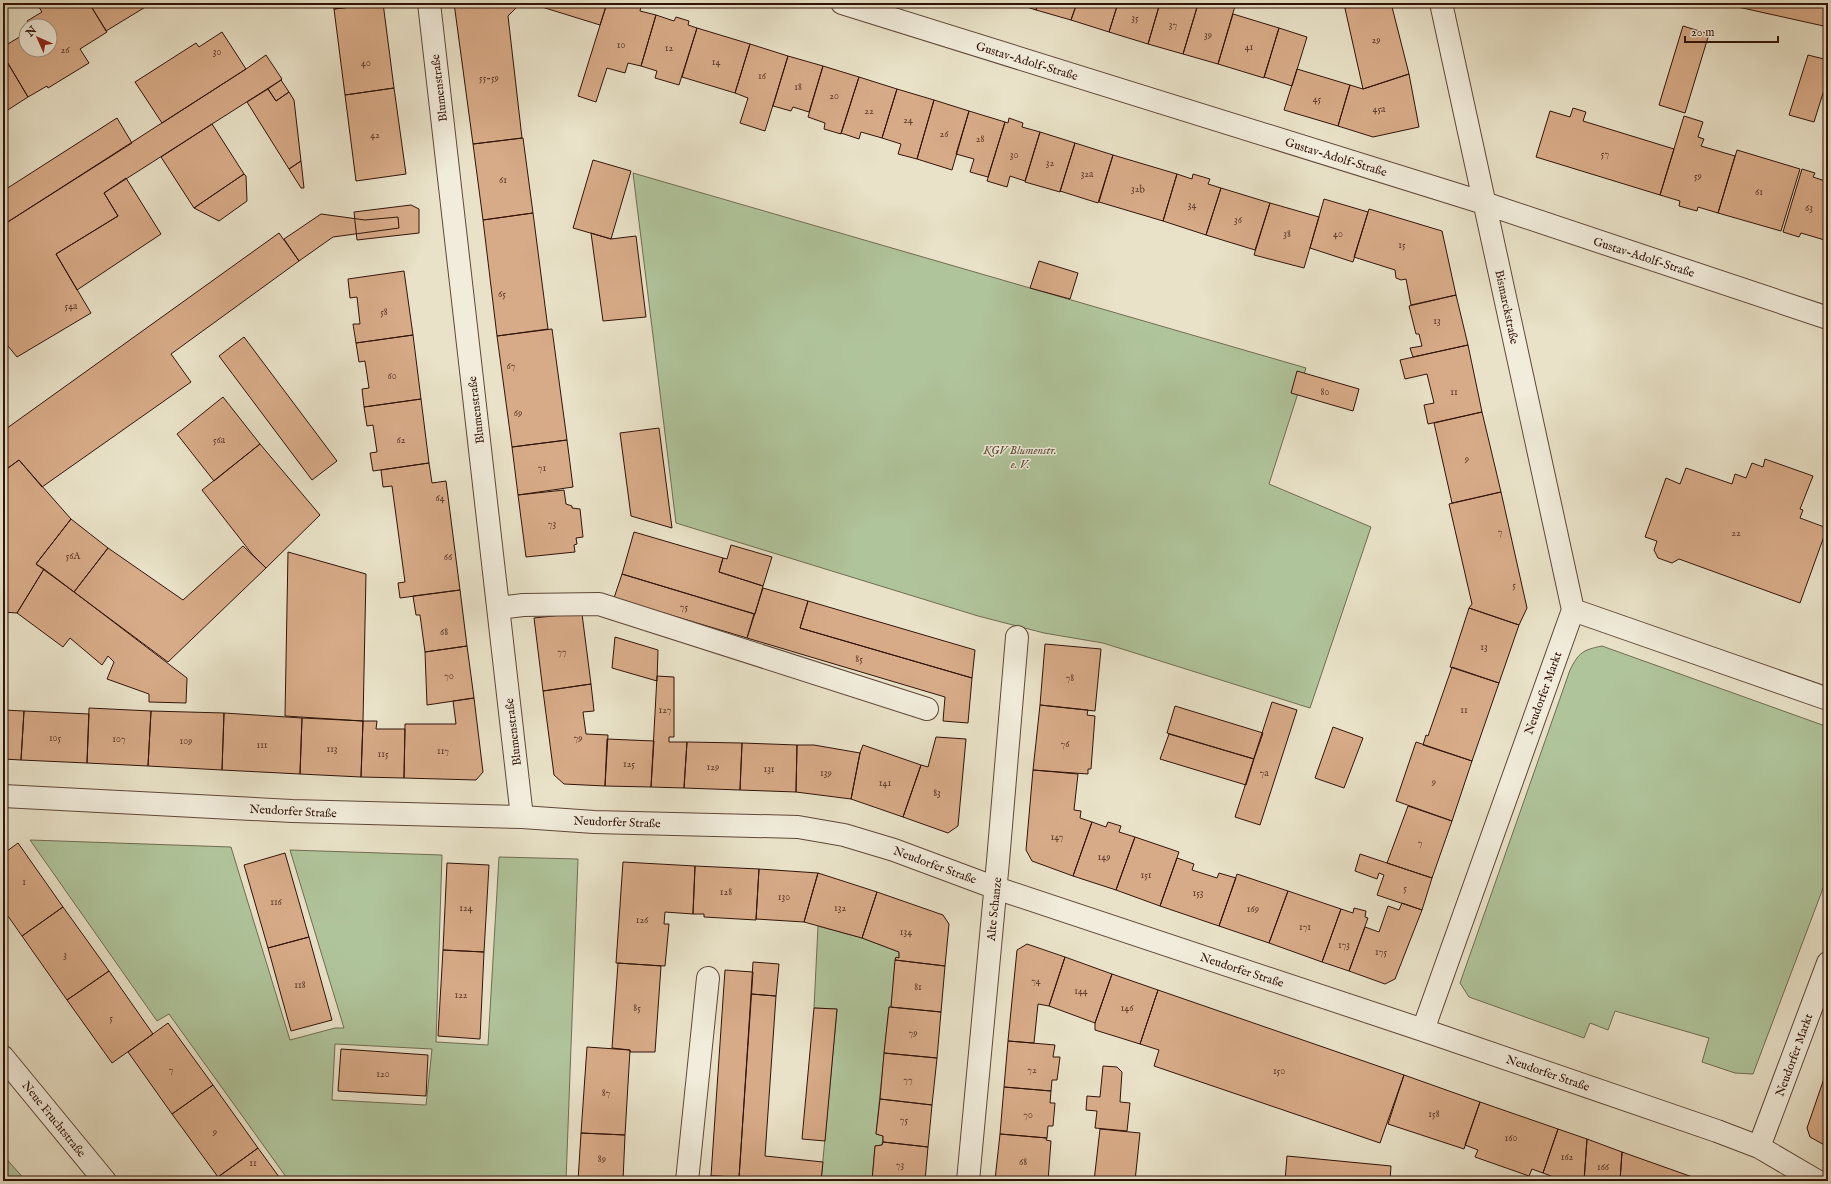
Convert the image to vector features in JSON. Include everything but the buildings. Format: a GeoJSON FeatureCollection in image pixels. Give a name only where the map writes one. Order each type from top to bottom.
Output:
{"type":"FeatureCollection","features":[{"type":"Feature","properties":{"kind":"street","name":"Blumenstraße"},"geometry":{"type":"LineString","coordinates":[[429,3],[522,817]]}},
{"type":"Feature","properties":{"kind":"street","name":"Gustav-Adolf-Straße"},"geometry":{"type":"LineString","coordinates":[[842,3],[1484,203],[1828,318]]}},
{"type":"Feature","properties":{"kind":"street","name":"Bismarckstraße"},"geometry":{"type":"LineString","coordinates":[[1440,3],[1573,610]]}},
{"type":"Feature","properties":{"kind":"street"},"geometry":{"type":"LineString","coordinates":[[498,608],[523,605],[599,604],[927,709]]}},
{"type":"Feature","properties":{"kind":"street"},"geometry":{"type":"LineString","coordinates":[[1573,610],[1828,699]]}},
{"type":"Feature","properties":{"kind":"street","name":"Neudorfer Markt"},"geometry":{"type":"LineString","coordinates":[[1422,1030],[1573,610]]}},
{"type":"Feature","properties":{"kind":"street","name":"Alte Schanze"},"geometry":{"type":"LineString","coordinates":[[968,1181],[996,888],[1017,637]]}},
{"type":"Feature","properties":{"kind":"street","name":"Neudorfer Straße"},"geometry":{"type":"LineString","coordinates":[[3,796],[292,811],[522,817],[594,822],[798,827],[844,835],[887,848],[996,888],[1422,1030],[1759,1147],[1817,1181]]}},
{"type":"Feature","properties":{"kind":"street","name":"Neudorfer Markt"},"geometry":{"type":"LineString","coordinates":[[1759,1147],[1828,963]]}},
{"type":"Feature","properties":{"kind":"street"},"geometry":{"type":"LineString","coordinates":[[687,1181],[708,978]]}},
{"type":"Feature","properties":{"kind":"street","name":"Neue Fruchtstraße"},"geometry":{"type":"LineString","coordinates":[[3,1057],[105,1181]]}},
{"type":"Feature","properties":{"kind":"green space","name":"KGV Blumenstr. e. V."},"geometry":{"type":"Polygon","coordinates":[[[633,173],[1306,368],[1269,484],[1371,527],[1310,708],[1103,643],[1044,633],[978,616],[676,523],[633,173]]]}},
{"type":"Feature","properties":{"kind":"green space"},"geometry":{"type":"Polygon","coordinates":[[[1602,646],[1828,727],[1828,875],[1753,1074],[1735,1073],[1702,1062],[1709,1038],[1615,1011],[1608,1030],[1590,1023],[1584,1038],[1469,997],[1460,983],[1570,670],[1576,659],[1582,653],[1602,646]]]}},
{"type":"Feature","properties":{"kind":"green space"},"geometry":{"type":"Polygon","coordinates":[[[30,840],[231,847],[290,1040],[335,1028],[344,1028],[290,850],[442,855],[436,1042],[488,1045],[499,857],[578,859],[566,1181],[289,1181],[169,1014],[157,1021],[30,840]],[[335,1044],[332,1100],[426,1105],[432,1049],[335,1044]]]}},
{"type":"Feature","properties":{"kind":"green space"},"geometry":{"type":"Polygon","coordinates":[[[818,926],[862,938],[899,952],[899,958],[896,958],[891,1007],[889,1007],[876,1134],[883,1136],[882,1145],[875,1146],[872,1181],[821,1181],[837,1009],[814,1008],[818,926]]]}},
{"type":"Feature","properties":{"kind":"green space"},"geometry":{"type":"Polygon","coordinates":[[[3,1155],[26,1181],[3,1181],[3,1155]]]}}]}
